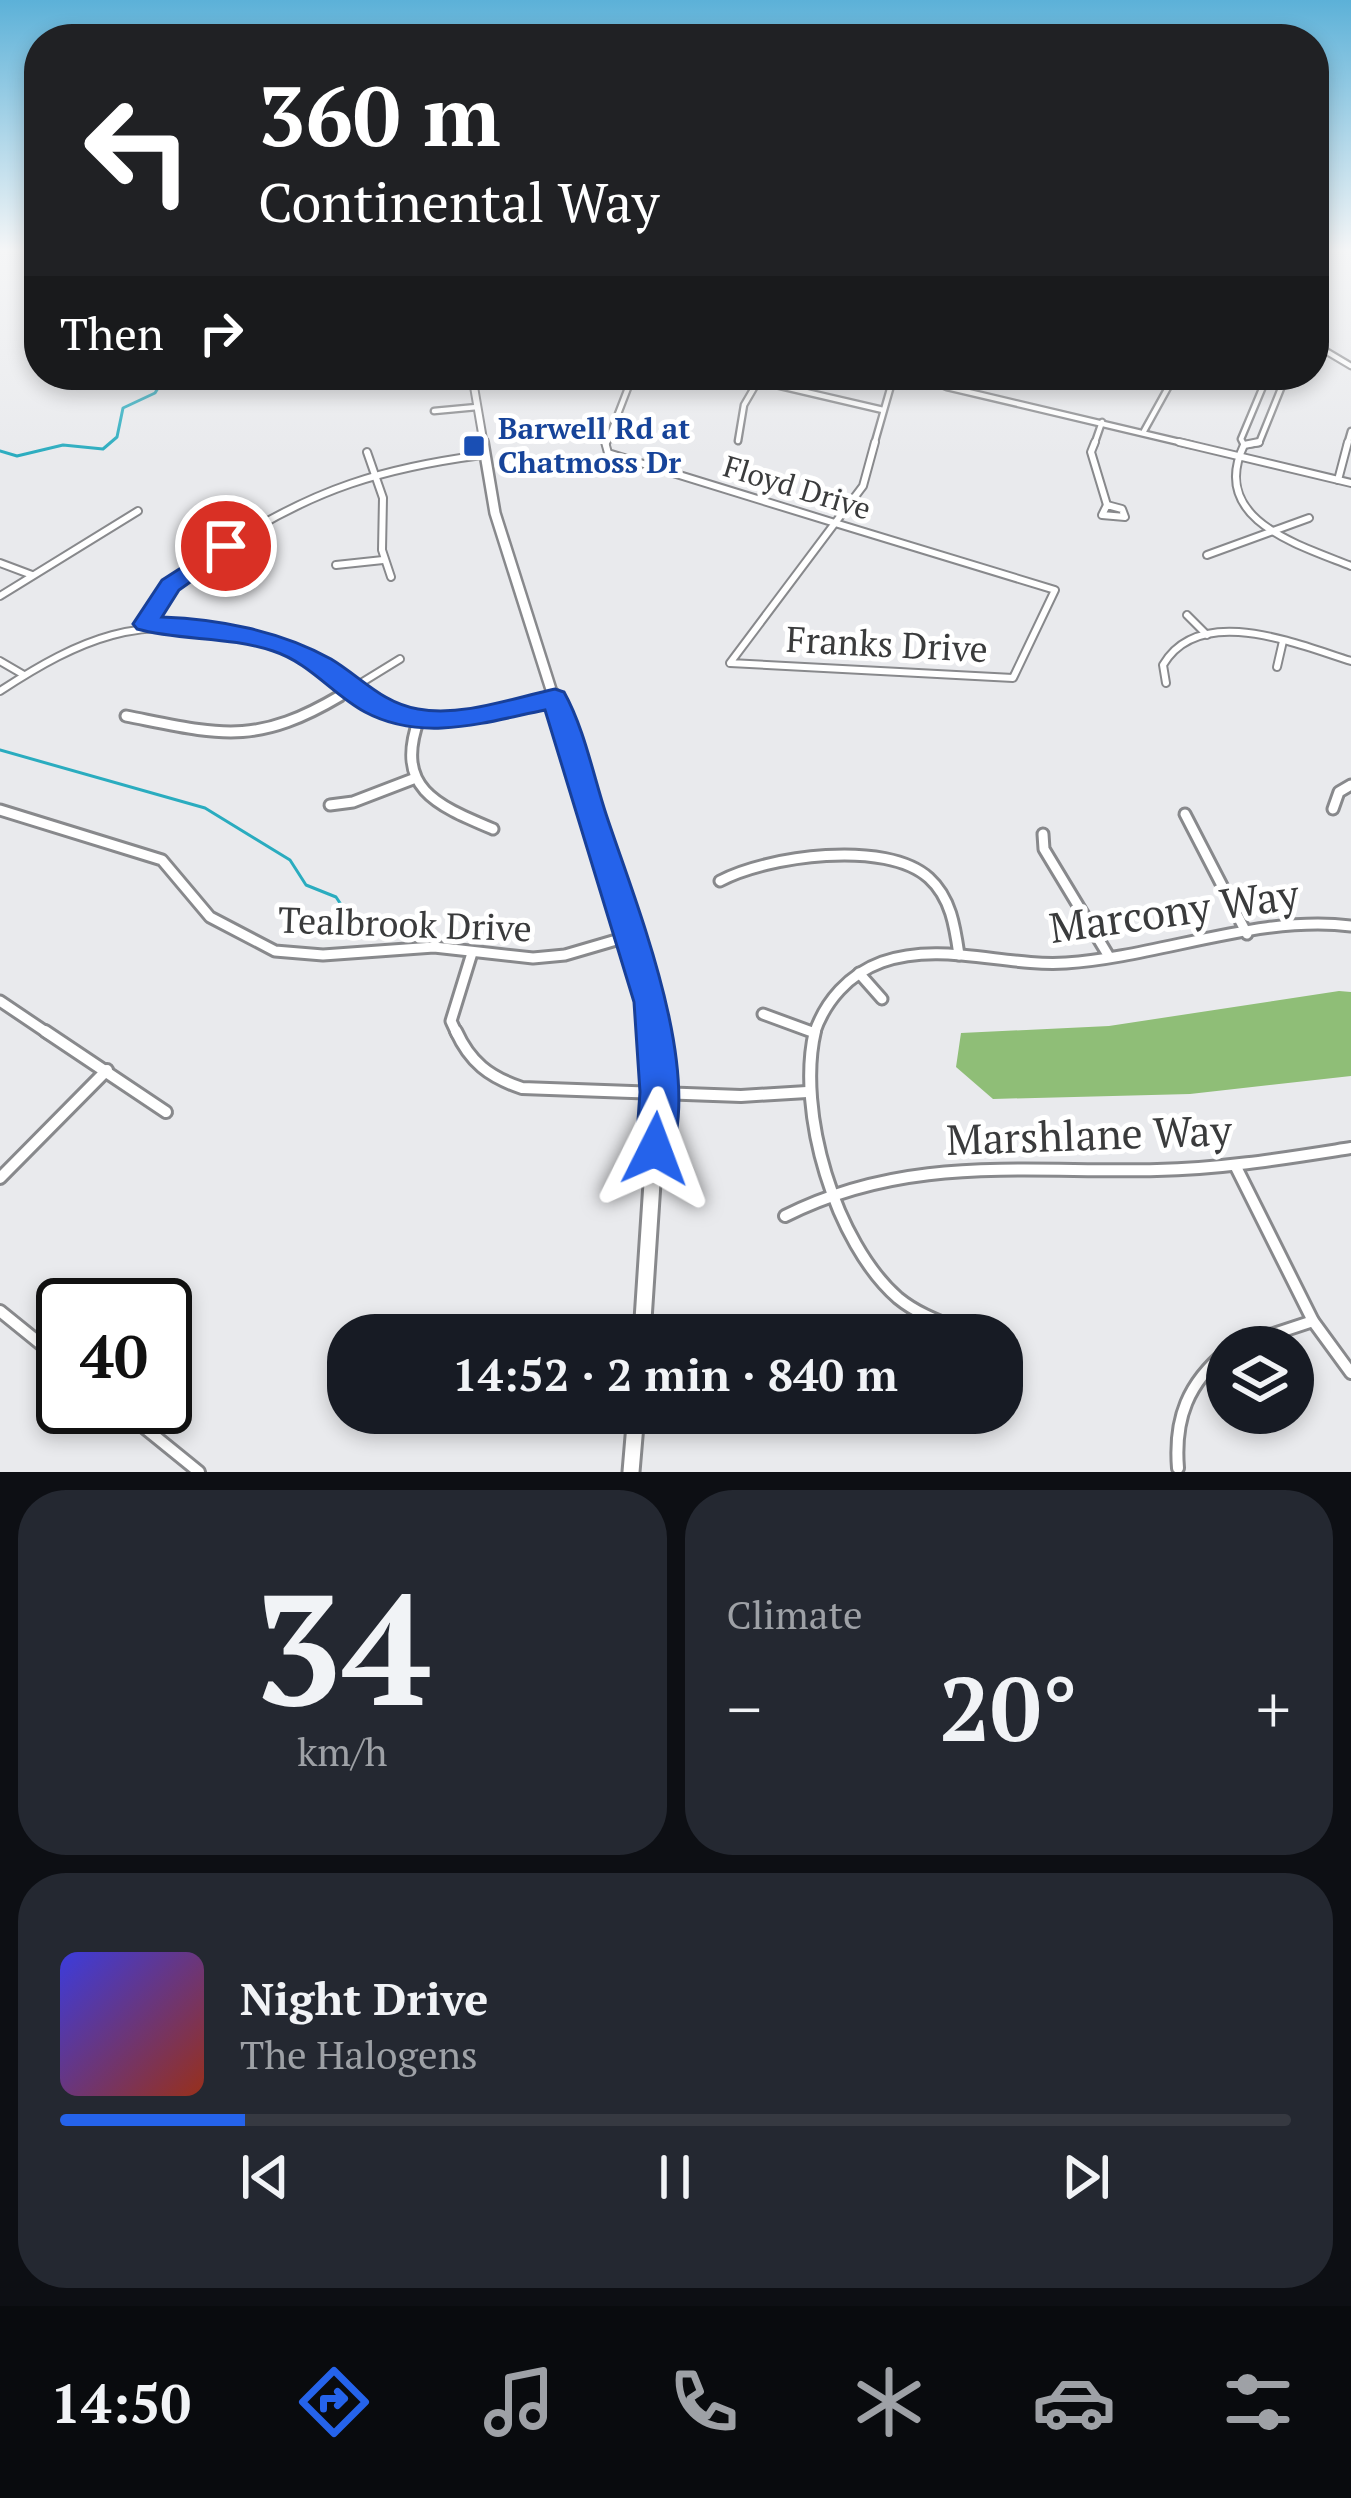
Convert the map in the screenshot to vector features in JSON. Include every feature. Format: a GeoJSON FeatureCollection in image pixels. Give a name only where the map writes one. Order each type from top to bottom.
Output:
{"type":"FeatureCollection","features":[{"type":"Feature","properties":{"kind":"street"},"geometry":{"type":"LineString","coordinates":[[474,390],[495,513],[651,1002],[658,1092],[643,1314]]}},
{"type":"Feature","properties":{"kind":"street","name":"Floyd Drive"},"geometry":{"type":"LineString","coordinates":[[627,390],[604,450],[1054,589]]}},
{"type":"Feature","properties":{"kind":"street"},"geometry":{"type":"LineString","coordinates":[[738,441],[743,405],[752,390]]}},
{"type":"Feature","properties":{"kind":"street"},"geometry":{"type":"LineString","coordinates":[[797,390],[884,410]]}},
{"type":"Feature","properties":{"kind":"street"},"geometry":{"type":"LineString","coordinates":[[837,521],[868,477],[890,390]]}},
{"type":"Feature","properties":{"kind":"street"},"geometry":{"type":"LineString","coordinates":[[963,390],[1351,483]]}},
{"type":"Feature","properties":{"kind":"street"},"geometry":{"type":"LineString","coordinates":[[1144,431],[1167,390]]}},
{"type":"Feature","properties":{"kind":"street"},"geometry":{"type":"LineString","coordinates":[[1244,445],[1241,440],[1262,390]]}},
{"type":"Feature","properties":{"kind":"street"},"geometry":{"type":"LineString","coordinates":[[1279,390],[1259,442],[1244,445],[1238,454],[1230,472],[1233,491],[1247,511],[1273,530],[1351,566]]}},
{"type":"Feature","properties":{"kind":"street"},"geometry":{"type":"LineString","coordinates":[[434,411],[477,407]]}},
{"type":"Feature","properties":{"kind":"street"},"geometry":{"type":"LineString","coordinates":[[1102,422],[1091,459],[1106,506],[1102,515],[1125,517],[1122,509],[1106,506]]}},
{"type":"Feature","properties":{"kind":"street"},"geometry":{"type":"LineString","coordinates":[[1338,480],[1351,430]]}},
{"type":"Feature","properties":{"kind":"street"},"geometry":{"type":"LineString","coordinates":[[367,452],[384,505],[383,560],[391,577]]}},
{"type":"Feature","properties":{"kind":"street"},"geometry":{"type":"LineString","coordinates":[[145,624],[163,593],[194,567],[308,495],[372,471],[482,455]]}},
{"type":"Feature","properties":{"kind":"street"},"geometry":{"type":"LineString","coordinates":[[0,596],[138,511]]}},
{"type":"Feature","properties":{"kind":"street"},"geometry":{"type":"LineString","coordinates":[[1208,555],[1309,518]]}},
{"type":"Feature","properties":{"kind":"street","name":"Franks Drive"},"geometry":{"type":"LineString","coordinates":[[837,521],[730,663],[1013,678],[1054,589]]}},
{"type":"Feature","properties":{"kind":"street"},"geometry":{"type":"LineString","coordinates":[[336,565],[383,560]]}},
{"type":"Feature","properties":{"kind":"street"},"geometry":{"type":"LineString","coordinates":[[0,563],[33,575]]}},
{"type":"Feature","properties":{"kind":"street"},"geometry":{"type":"LineString","coordinates":[[1187,615],[1208,635]]}},
{"type":"Feature","properties":{"kind":"street"},"geometry":{"type":"LineString","coordinates":[[0,691],[88,638],[145,624],[188,626],[281,644],[301,652],[386,711],[419,719],[460,718],[555,698]]}},
{"type":"Feature","properties":{"kind":"street"},"geometry":{"type":"LineString","coordinates":[[1166,683],[1161,671],[1164,661],[1180,646],[1208,635],[1241,634],[1283,641],[1351,662]]}},
{"type":"Feature","properties":{"kind":"street"},"geometry":{"type":"LineString","coordinates":[[1276,668],[1283,641]]}},
{"type":"Feature","properties":{"kind":"street"},"geometry":{"type":"LineString","coordinates":[[126,716],[197,732],[245,733],[296,719],[400,658]]}},
{"type":"Feature","properties":{"kind":"street"},"geometry":{"type":"LineString","coordinates":[[0,661],[24,675]]}},
{"type":"Feature","properties":{"kind":"street"},"geometry":{"type":"LineString","coordinates":[[419,719],[407,755],[413,778],[431,798],[493,829]]}},
{"type":"Feature","properties":{"kind":"street"},"geometry":{"type":"LineString","coordinates":[[329,805],[353,802],[413,778]]}},
{"type":"Feature","properties":{"kind":"street"},"geometry":{"type":"LineString","coordinates":[[1333,809],[1339,792],[1351,784]]}},
{"type":"Feature","properties":{"kind":"street","name":"Tealbrook Drive"},"geometry":{"type":"LineString","coordinates":[[0,810],[162,860],[210,917],[274,951],[323,955],[407,947],[565,955],[632,936]]}},
{"type":"Feature","properties":{"kind":"street"},"geometry":{"type":"LineString","coordinates":[[1185,814],[1247,934]]}},
{"type":"Feature","properties":{"kind":"street"},"geometry":{"type":"LineString","coordinates":[[1042,834],[1045,849],[1108,956]]}},
{"type":"Feature","properties":{"kind":"street"},"geometry":{"type":"LineString","coordinates":[[720,881],[752,867],[855,852],[883,856],[922,873],[942,891],[957,923],[959,955]]}},
{"type":"Feature","properties":{"kind":"street","name":"Marcony Way"},"geometry":{"type":"LineString","coordinates":[[859,973],[904,955],[959,955],[1037,964],[1307,923],[1351,926]]}},
{"type":"Feature","properties":{"kind":"street"},"geometry":{"type":"LineString","coordinates":[[472,953],[451,1021],[469,1059],[501,1081],[522,1088],[741,1096],[807,1092]]}},
{"type":"Feature","properties":{"kind":"street"},"geometry":{"type":"LineString","coordinates":[[882,999],[859,973],[830,1000],[813,1033],[807,1092],[830,1191],[842,1221],[877,1276],[903,1304],[925,1314]]}},
{"type":"Feature","properties":{"kind":"street"},"geometry":{"type":"LineString","coordinates":[[0,1001],[166,1112]]}},
{"type":"Feature","properties":{"kind":"street"},"geometry":{"type":"LineString","coordinates":[[763,1014],[813,1033]]}},
{"type":"Feature","properties":{"kind":"street"},"geometry":{"type":"LineString","coordinates":[[0,1178],[107,1070]]}},
{"type":"Feature","properties":{"kind":"street","name":"Marshlane Way"},"geometry":{"type":"LineString","coordinates":[[784,1216],[830,1191],[916,1174],[1235,1166],[1351,1148]]}},
{"type":"Feature","properties":{"kind":"street"},"geometry":{"type":"LineString","coordinates":[[1235,1166],[1312,1322],[1351,1372]]}},
{"type":"Feature","properties":{"kind":"street"},"geometry":{"type":"LineString","coordinates":[[0,1311],[36,1340]]}},
{"type":"Feature","properties":{"kind":"street"},"geometry":{"type":"LineString","coordinates":[[1300,1326],[1312,1322]]}},
{"type":"Feature","properties":{"kind":"street"},"geometry":{"type":"LineString","coordinates":[[1178,1468],[1177,1413],[1194,1382],[1206,1371]]}},
{"type":"Feature","properties":{"kind":"street"},"geometry":{"type":"LineString","coordinates":[[152,1434],[199,1472]]}},
{"type":"Feature","properties":{"kind":"street"},"geometry":{"type":"LineString","coordinates":[[632,1472],[635,1434]]}},
{"type":"Feature","properties":{"kind":"green space"},"geometry":{"type":"Polygon","coordinates":[[[1351,992],[1351,1076],[1190,1094],[993,1099],[956,1067],[961,1033],[1109,1026],[1351,992]]]}},
{"type":"Feature","properties":{"kind":"waterway"},"geometry":{"type":"LineString","coordinates":[[0,451],[17,456],[63,445],[103,449],[117,437],[123,408],[157,390]]}},
{"type":"Feature","properties":{"kind":"waterway"},"geometry":{"type":"LineString","coordinates":[[0,750],[205,808],[290,860],[306,885],[336,897],[346,912],[345,930]]}},
{"type":"Feature","properties":{"kind":"place","name":"Barwell Rd at Chatmoss Dr"},"geometry":{"type":"Point","coordinates":[474,446]}},
{"type":"Feature","properties":{"kind":"route"},"geometry":{"type":"LineString","coordinates":[[226,546],[170,585],[145,624],[188,626],[281,644],[325,667],[374,705],[419,719],[460,718],[555,698],[651,1002],[658,1092],[655,1149]]}}]}
